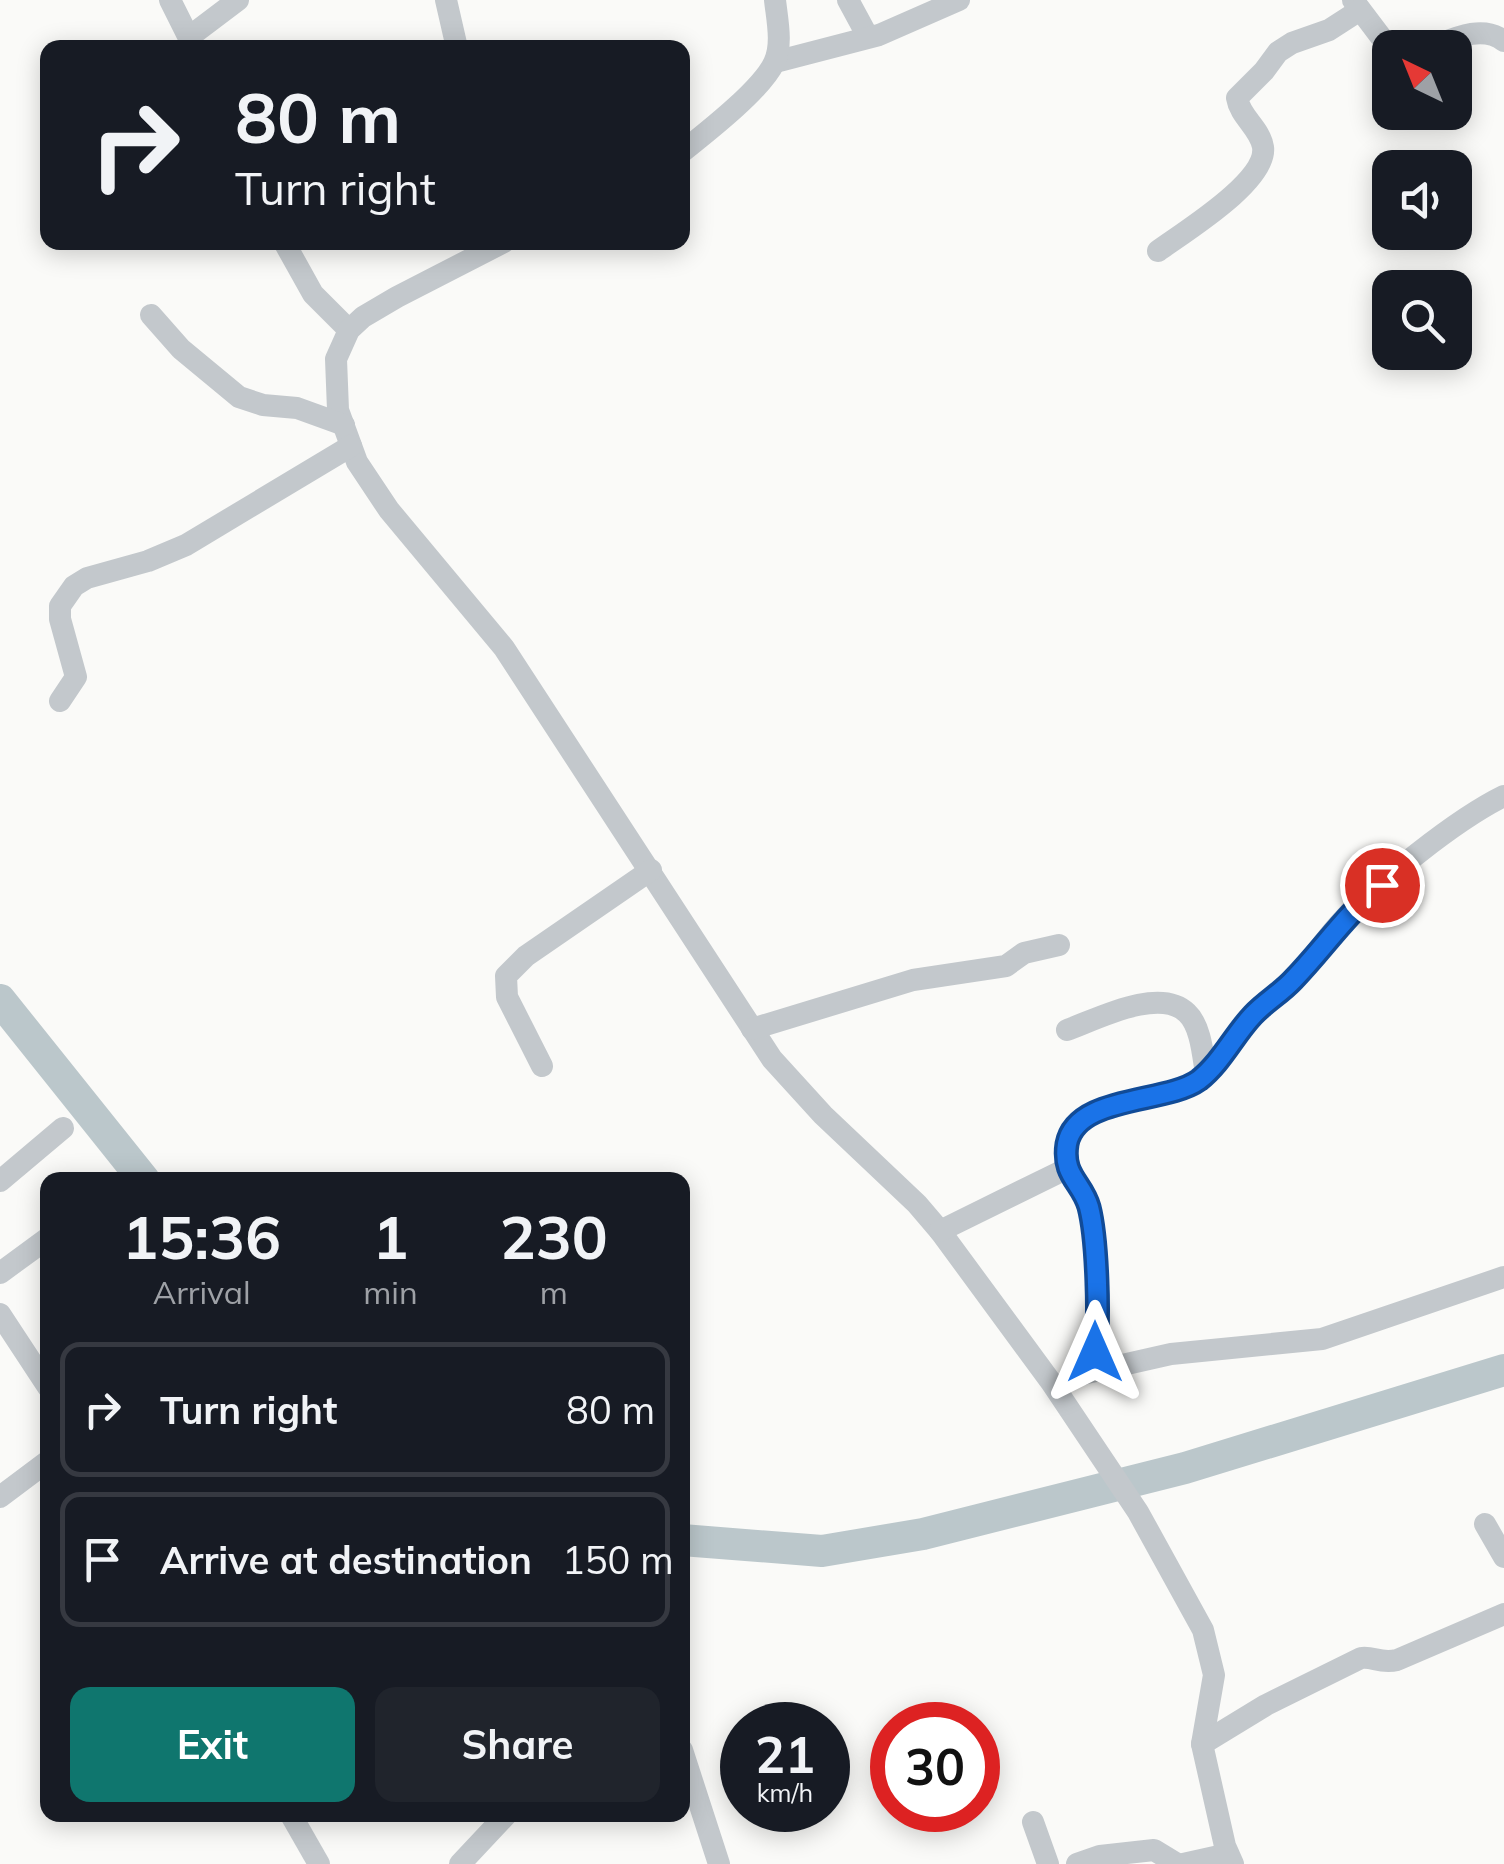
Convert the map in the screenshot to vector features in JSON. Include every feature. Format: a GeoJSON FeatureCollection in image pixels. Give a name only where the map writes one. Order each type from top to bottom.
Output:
{"type":"FeatureCollection","features":[{"type":"Feature","properties":{"kind":"street"},"geometry":{"type":"LineString","coordinates":[[170,0],[190,40]]}},
{"type":"Feature","properties":{"kind":"street"},"geometry":{"type":"LineString","coordinates":[[193,40],[238,0]]}},
{"type":"Feature","properties":{"kind":"street"},"geometry":{"type":"LineString","coordinates":[[446,0],[455,40]]}},
{"type":"Feature","properties":{"kind":"street"},"geometry":{"type":"LineString","coordinates":[[690,145],[761,81],[775,62],[776,0]]}},
{"type":"Feature","properties":{"kind":"street"},"geometry":{"type":"LineString","coordinates":[[848,0],[868,37]]}},
{"type":"Feature","properties":{"kind":"street"},"geometry":{"type":"LineString","coordinates":[[775,62],[868,37],[956,1]]}},
{"type":"Feature","properties":{"kind":"street"},"geometry":{"type":"LineString","coordinates":[[1158,250],[1215,211],[1259,168],[1264,153],[1262,140],[1238,107],[1236,98],[1242,90],[1292,42],[1329,30],[1356,5],[1375,30]]}},
{"type":"Feature","properties":{"kind":"street"},"geometry":{"type":"LineString","coordinates":[[1472,34],[1497,35],[1504,41]]}},
{"type":"Feature","properties":{"kind":"street"},"geometry":{"type":"LineString","coordinates":[[288,250],[313,294],[349,330]]}},
{"type":"Feature","properties":{"kind":"street"},"geometry":{"type":"LineString","coordinates":[[489,250],[385,304],[349,330],[336,359],[338,410],[357,462],[389,510],[504,648],[783,1072],[917,1204],[1051,1382],[1138,1512],[1203,1630],[1214,1675],[1202,1744],[1231,1859],[1180,1864],[1154,1850],[1100,1856],[1076,1864]]}},
{"type":"Feature","properties":{"kind":"street"},"geometry":{"type":"LineString","coordinates":[[151,315],[181,349],[240,397],[263,405],[297,408],[348,436]]}},
{"type":"Feature","properties":{"kind":"street"},"geometry":{"type":"LineString","coordinates":[[60,701],[76,677],[60,619],[60,606],[74,586],[86,578],[148,561],[186,545],[348,436]]}},
{"type":"Feature","properties":{"kind":"street"},"geometry":{"type":"LineString","coordinates":[[1082,1374],[1094,1358],[1098,1336],[1094,1239],[1088,1204],[1068,1168],[1068,1138],[1090,1116],[1120,1103],[1180,1090],[1206,1074],[1250,1018],[1296,977],[1361,902],[1466,820],[1504,796]]}},
{"type":"Feature","properties":{"kind":"street"},"geometry":{"type":"LineString","coordinates":[[542,1066],[507,996],[506,976],[526,956],[652,870]]}},
{"type":"Feature","properties":{"kind":"street"},"geometry":{"type":"LineString","coordinates":[[752,1029],[913,980],[1006,966],[1024,953],[1059,945]]}},
{"type":"Feature","properties":{"kind":"street"},"geometry":{"type":"LineString","coordinates":[[1067,1030],[1135,1005],[1162,1003],[1180,1009],[1192,1019],[1206,1074]]}},
{"type":"Feature","properties":{"kind":"street"},"geometry":{"type":"LineString","coordinates":[[0,1181],[63,1128]]}},
{"type":"Feature","properties":{"kind":"street"},"geometry":{"type":"LineString","coordinates":[[940,1232],[1068,1168]]}},
{"type":"Feature","properties":{"kind":"street"},"geometry":{"type":"LineString","coordinates":[[0,1273],[40,1244]]}},
{"type":"Feature","properties":{"kind":"street"},"geometry":{"type":"LineString","coordinates":[[1051,1382],[1171,1354],[1322,1338],[1504,1276]]}},
{"type":"Feature","properties":{"kind":"street"},"geometry":{"type":"LineString","coordinates":[[0,1314],[40,1375]]}},
{"type":"Feature","properties":{"kind":"street"},"geometry":{"type":"LineString","coordinates":[[0,1497],[40,1467]]}},
{"type":"Feature","properties":{"kind":"street"},"geometry":{"type":"LineString","coordinates":[[1485,1524],[1504,1557]]}},
{"type":"Feature","properties":{"kind":"street"},"geometry":{"type":"LineString","coordinates":[[1202,1744],[1361,1658],[1379,1663],[1397,1660],[1504,1614]]}},
{"type":"Feature","properties":{"kind":"street"},"geometry":{"type":"LineString","coordinates":[[690,1775],[719,1864]]}},
{"type":"Feature","properties":{"kind":"street"},"geometry":{"type":"LineString","coordinates":[[295,1822],[320,1864]]}},
{"type":"Feature","properties":{"kind":"street"},"geometry":{"type":"LineString","coordinates":[[460,1864],[499,1822]]}},
{"type":"Feature","properties":{"kind":"street"},"geometry":{"type":"LineString","coordinates":[[1033,1822],[1048,1864]]}},
{"type":"Feature","properties":{"kind":"waterway"},"geometry":{"type":"LineString","coordinates":[[0,1000],[138,1172]]}},
{"type":"Feature","properties":{"kind":"waterway"},"geometry":{"type":"LineString","coordinates":[[690,1541],[822,1551],[923,1534],[1185,1468],[1504,1370]]}},
{"type":"Feature","properties":{"kind":"route"},"geometry":{"type":"LineString","coordinates":[[1095,1352],[1098,1336],[1094,1239],[1086,1200],[1068,1173],[1068,1138],[1097,1111],[1180,1090],[1206,1074],[1250,1018],[1296,977],[1330,934],[1382,885]]}}]}
